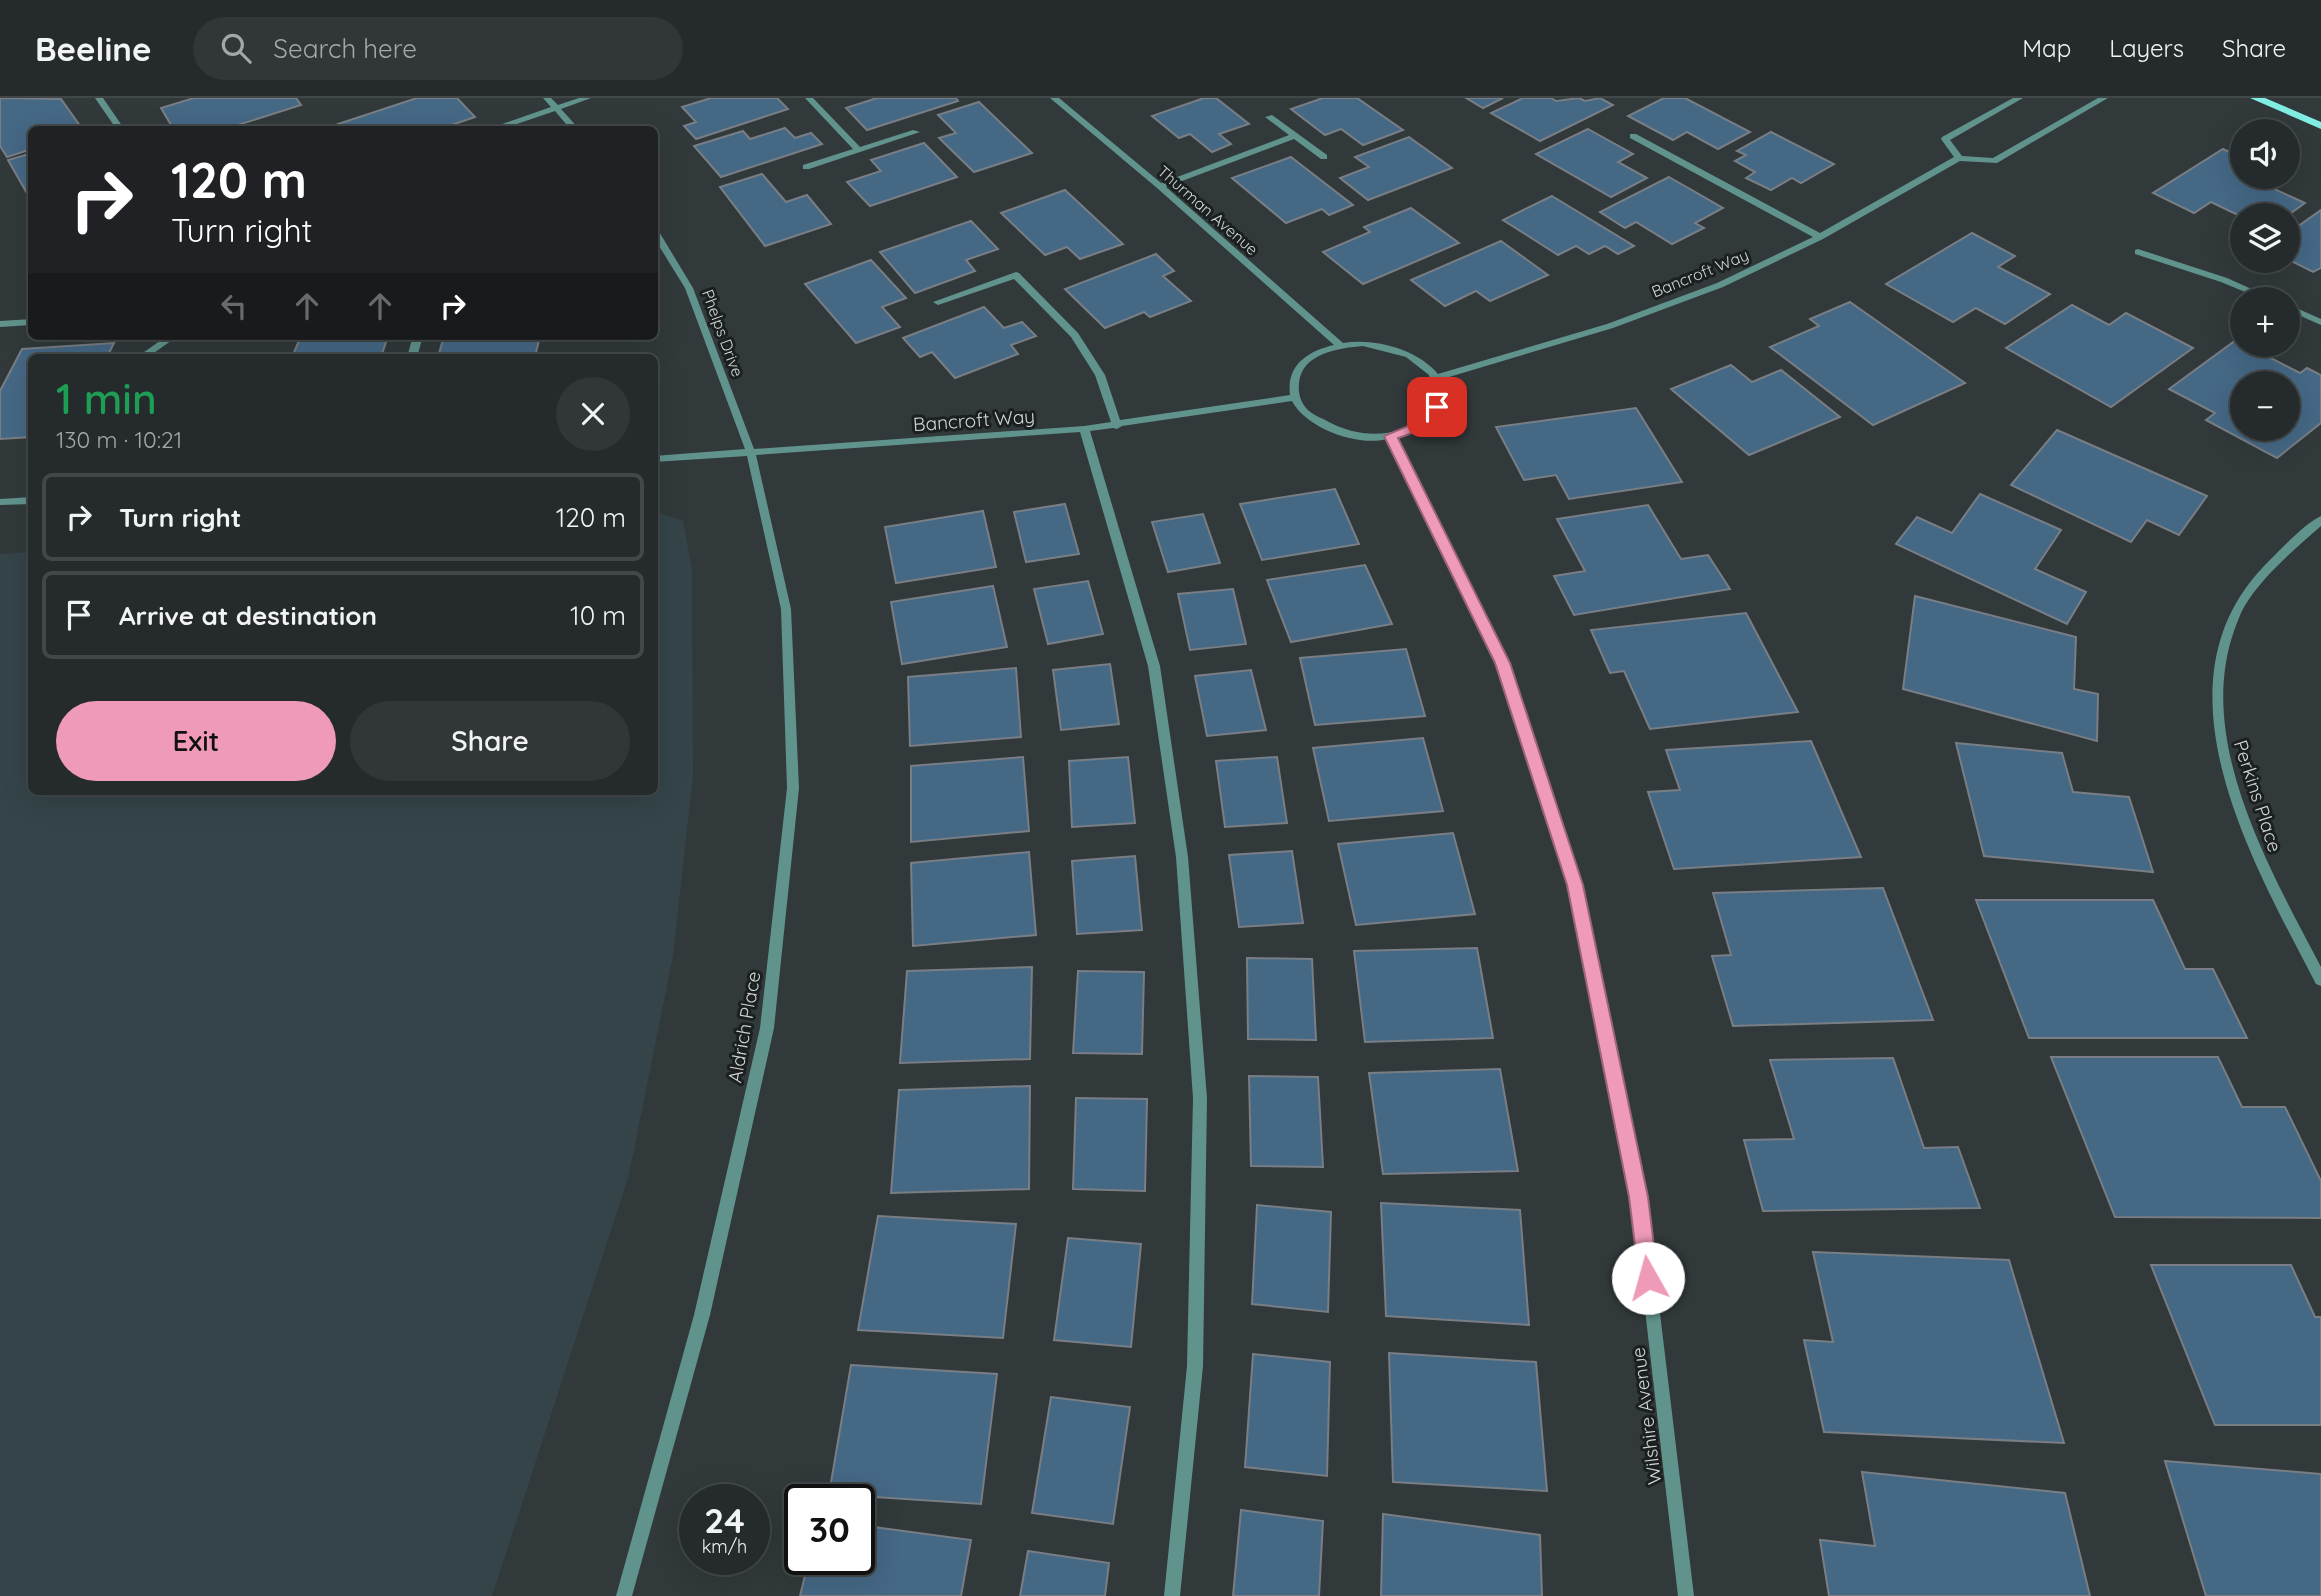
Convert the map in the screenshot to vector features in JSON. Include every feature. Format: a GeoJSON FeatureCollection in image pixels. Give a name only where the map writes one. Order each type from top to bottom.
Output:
{"type":"FeatureCollection","features":[{"type":"Feature","properties":{"kind":"main road"},"geometry":{"type":"LineString","coordinates":[[2256,98],[2321,126]]}},
{"type":"Feature","properties":{"kind":"street"},"geometry":{"type":"LineString","coordinates":[[99,98],[118,126]]}},
{"type":"Feature","properties":{"kind":"street"},"geometry":{"type":"LineString","coordinates":[[547,98],[573,126]]}},
{"type":"Feature","properties":{"kind":"street"},"geometry":{"type":"LineString","coordinates":[[501,126],[586,98]]}},
{"type":"Feature","properties":{"kind":"street"},"geometry":{"type":"LineString","coordinates":[[809,98],[858,150]]}},
{"type":"Feature","properties":{"kind":"street","name":"Thurman Avenue"},"geometry":{"type":"LineString","coordinates":[[1055,98],[1160,186],[1340,345]]}},
{"type":"Feature","properties":{"kind":"street"},"geometry":{"type":"LineString","coordinates":[[2019,98],[1945,139],[1959,158],[1994,161],[2104,98]]}},
{"type":"Feature","properties":{"kind":"street"},"geometry":{"type":"LineString","coordinates":[[1269,117],[1324,157]]}},
{"type":"Feature","properties":{"kind":"street"},"geometry":{"type":"LineString","coordinates":[[806,167],[916,132]]}},
{"type":"Feature","properties":{"kind":"street"},"geometry":{"type":"LineString","coordinates":[[1160,186],[1295,136]]}},
{"type":"Feature","properties":{"kind":"street"},"geometry":{"type":"LineString","coordinates":[[1633,136],[1820,237]]}},
{"type":"Feature","properties":{"kind":"street","name":"Bancroft Way"},"geometry":{"type":"LineString","coordinates":[[1436,378],[1610,326],[1720,285],[1820,237],[1959,158]]}},
{"type":"Feature","properties":{"kind":"street","name":"Phelps Drive"},"geometry":{"type":"LineString","coordinates":[[658,236],[690,288],[751,453]]}},
{"type":"Feature","properties":{"kind":"street"},"geometry":{"type":"LineString","coordinates":[[2138,252],[2241,287]]}},
{"type":"Feature","properties":{"kind":"street"},"geometry":{"type":"LineString","coordinates":[[938,302],[1016,275],[1075,335],[1100,375],[1117,426]]}},
{"type":"Feature","properties":{"kind":"street"},"geometry":{"type":"LineString","coordinates":[[2300,313],[2321,322]]}},
{"type":"Feature","properties":{"kind":"street"},"geometry":{"type":"LineString","coordinates":[[0,324],[28,322]]}},
{"type":"Feature","properties":{"kind":"street"},"geometry":{"type":"LineString","coordinates":[[146,354],[167,340]]}},
{"type":"Feature","properties":{"kind":"street"},"geometry":{"type":"LineString","coordinates":[[1363,343],[1397,350],[1424,365],[1436,378],[1440,393],[1437,407],[1427,420],[1410,430],[1390,436],[1341,433],[1321,424],[1304,412],[1295,397],[1293,383],[1298,370],[1307,359],[1322,350],[1363,343]]}},
{"type":"Feature","properties":{"kind":"street","name":"Bancroft Way"},"geometry":{"type":"LineString","coordinates":[[658,460],[1117,426],[1295,397]]}},
{"type":"Feature","properties":{"kind":"street"},"geometry":{"type":"LineString","coordinates":[[1084,429],[1154,666],[1184,883],[1200,1098],[1195,1366],[1172,1596]]}},
{"type":"Feature","properties":{"kind":"street","name":"Wilshire Avenue"},"geometry":{"type":"LineString","coordinates":[[1390,436],[1502,663],[1575,885],[1639,1197],[1686,1596]]}},
{"type":"Feature","properties":{"kind":"street","name":"Aldrich Place"},"geometry":{"type":"LineString","coordinates":[[624,1596],[702,1314],[769,1015],[793,788],[786,609],[751,453]]}},
{"type":"Feature","properties":{"kind":"street"},"geometry":{"type":"LineString","coordinates":[[0,502],[28,500]]}},
{"type":"Feature","properties":{"kind":"street","name":"Perkins Place"},"geometry":{"type":"LineString","coordinates":[[2321,520],[2274,562],[2238,609],[2218,665],[2220,743],[2255,851],[2321,980]]}},
{"type":"Feature","properties":{"kind":"shaded area"},"geometry":{"type":"Polygon","coordinates":[[[658,512],[683,521],[692,569],[693,776],[673,956],[629,1175],[492,1596],[0,1596],[0,554],[28,552],[28,795],[658,795],[658,512]]]}},
{"type":"Feature","properties":{"kind":"building"},"geometry":{"type":"Polygon","coordinates":[[[0,98],[61,99],[80,126],[28,126],[28,150],[7,157],[0,146],[0,98]]]}},
{"type":"Feature","properties":{"kind":"building"},"geometry":{"type":"Polygon","coordinates":[[[194,98],[296,98],[301,105],[235,126],[172,126],[161,108],[194,98]]]}},
{"type":"Feature","properties":{"kind":"building"},"geometry":{"type":"Polygon","coordinates":[[[417,98],[457,98],[475,117],[449,126],[338,124],[417,98]]]}},
{"type":"Feature","properties":{"kind":"building"},"geometry":{"type":"Polygon","coordinates":[[[711,98],[777,98],[788,109],[696,139],[684,126],[696,122],[682,107],[711,98]]]}},
{"type":"Feature","properties":{"kind":"building"},"geometry":{"type":"Polygon","coordinates":[[[877,98],[956,98],[958,101],[867,130],[846,108],[877,98]]]}},
{"type":"Feature","properties":{"kind":"building"},"geometry":{"type":"Polygon","coordinates":[[[1204,98],[1216,98],[1249,124],[1219,134],[1231,144],[1212,152],[1190,134],[1179,138],[1152,116],[1204,98]]]}},
{"type":"Feature","properties":{"kind":"building"},"geometry":{"type":"Polygon","coordinates":[[[1323,98],[1357,98],[1403,130],[1363,145],[1341,129],[1325,135],[1291,109],[1323,98]]]}},
{"type":"Feature","properties":{"kind":"building"},"geometry":{"type":"Polygon","coordinates":[[[1466,98],[1503,98],[1483,108],[1466,98]]]}},
{"type":"Feature","properties":{"kind":"building"},"geometry":{"type":"Polygon","coordinates":[[[1523,98],[1551,98],[1556,101],[1579,98],[1585,101],[1600,98],[1613,105],[1540,141],[1491,113],[1523,98]]]}},
{"type":"Feature","properties":{"kind":"building"},"geometry":{"type":"Polygon","coordinates":[[[1664,98],[1685,98],[1750,132],[1718,149],[1687,132],[1673,140],[1628,116],[1664,98]]]}},
{"type":"Feature","properties":{"kind":"building"},"geometry":{"type":"Polygon","coordinates":[[[979,102],[1032,153],[974,172],[939,138],[956,133],[938,115],[979,102]]]}},
{"type":"Feature","properties":{"kind":"building"},"geometry":{"type":"Polygon","coordinates":[[[785,128],[795,138],[811,133],[822,144],[721,177],[694,146],[743,131],[750,139],[785,128]]]}},
{"type":"Feature","properties":{"kind":"building"},"geometry":{"type":"Polygon","coordinates":[[[1588,129],[1633,154],[1618,162],[1647,178],[1611,197],[1536,154],[1588,129]]]}},
{"type":"Feature","properties":{"kind":"building"},"geometry":{"type":"Polygon","coordinates":[[[1771,132],[1834,164],[1801,183],[1792,178],[1771,190],[1746,178],[1755,172],[1735,161],[1746,155],[1737,151],[1771,132]]]}},
{"type":"Feature","properties":{"kind":"building"},"geometry":{"type":"Polygon","coordinates":[[[1409,137],[1452,168],[1368,200],[1340,178],[1369,167],[1355,157],[1409,137]]]}},
{"type":"Feature","properties":{"kind":"building"},"geometry":{"type":"Polygon","coordinates":[[[924,143],[957,177],[870,206],[847,182],[881,171],[871,160],[924,143]]]}},
{"type":"Feature","properties":{"kind":"building"},"geometry":{"type":"Polygon","coordinates":[[[2223,149],[2230,152],[2230,189],[2274,189],[2305,203],[2300,207],[2300,203],[2230,203],[2230,211],[2211,202],[2194,213],[2153,193],[2223,149]]]}},
{"type":"Feature","properties":{"kind":"building"},"geometry":{"type":"Polygon","coordinates":[[[28,154],[28,195],[8,160],[28,154]]]}},
{"type":"Feature","properties":{"kind":"building"},"geometry":{"type":"Polygon","coordinates":[[[1291,157],[1353,205],[1329,215],[1322,209],[1286,223],[1232,178],[1291,157]]]}},
{"type":"Feature","properties":{"kind":"building"},"geometry":{"type":"Polygon","coordinates":[[[762,174],[786,202],[807,195],[831,224],[765,246],[720,187],[762,174]]]}},
{"type":"Feature","properties":{"kind":"building"},"geometry":{"type":"Polygon","coordinates":[[[1669,177],[1723,208],[1695,223],[1704,228],[1672,244],[1636,222],[1625,228],[1600,212],[1669,177]]]}},
{"type":"Feature","properties":{"kind":"building"},"geometry":{"type":"Polygon","coordinates":[[[1065,190],[1123,244],[1080,259],[1067,247],[1045,255],[1001,213],[1065,190]]]}},
{"type":"Feature","properties":{"kind":"building"},"geometry":{"type":"Polygon","coordinates":[[[1552,196],[1634,246],[1618,254],[1605,246],[1589,254],[1576,246],[1558,255],[1503,220],[1552,196]]]}},
{"type":"Feature","properties":{"kind":"building"},"geometry":{"type":"Polygon","coordinates":[[[1411,208],[1459,243],[1363,284],[1323,252],[1370,232],[1364,227],[1411,208]]]}},
{"type":"Feature","properties":{"kind":"building"},"geometry":{"type":"Polygon","coordinates":[[[2321,210],[2321,268],[2313,272],[2300,266],[2300,225],[2321,210]]]}},
{"type":"Feature","properties":{"kind":"building"},"geometry":{"type":"Polygon","coordinates":[[[971,221],[998,249],[966,260],[975,271],[915,293],[880,252],[971,221]]]}},
{"type":"Feature","properties":{"kind":"building"},"geometry":{"type":"Polygon","coordinates":[[[1972,233],[2015,256],[1998,267],[2050,294],[2005,324],[1976,308],[1953,322],[1886,284],[1972,233]]]}},
{"type":"Feature","properties":{"kind":"building"},"geometry":{"type":"Polygon","coordinates":[[[1501,241],[1548,275],[1490,301],[1476,291],[1445,306],[1411,280],[1501,241]]]}},
{"type":"Feature","properties":{"kind":"building"},"geometry":{"type":"Polygon","coordinates":[[[1156,254],[1174,271],[1163,276],[1191,301],[1150,317],[1144,312],[1105,328],[1065,289],[1156,254]]]}},
{"type":"Feature","properties":{"kind":"building"},"geometry":{"type":"Polygon","coordinates":[[[871,260],[906,298],[882,307],[900,327],[856,343],[805,284],[871,260]]]}},
{"type":"Feature","properties":{"kind":"building"},"geometry":{"type":"Polygon","coordinates":[[[1850,302],[1965,383],[1873,425],[1770,347],[1819,326],[1810,319],[1850,302]]]}},
{"type":"Feature","properties":{"kind":"building"},"geometry":{"type":"Polygon","coordinates":[[[2072,305],[2109,325],[2126,313],[2193,348],[2111,407],[2006,348],[2072,305]]]}},
{"type":"Feature","properties":{"kind":"building"},"geometry":{"type":"Polygon","coordinates":[[[984,307],[1004,328],[1022,322],[1036,336],[1011,345],[1018,354],[955,378],[932,352],[920,357],[903,338],[984,307]]]}},
{"type":"Feature","properties":{"kind":"building"},"geometry":{"type":"Polygon","coordinates":[[[299,340],[387,340],[382,354],[293,354],[299,340]]]}},
{"type":"Feature","properties":{"kind":"building"},"geometry":{"type":"Polygon","coordinates":[[[443,340],[539,340],[536,354],[439,354],[443,340]]]}},
{"type":"Feature","properties":{"kind":"building"},"geometry":{"type":"Polygon","coordinates":[[[114,343],[108,354],[28,354],[28,437],[0,439],[0,391],[22,349],[114,343]]]}},
{"type":"Feature","properties":{"kind":"building"},"geometry":{"type":"Polygon","coordinates":[[[2230,344],[2230,357],[2269,357],[2296,371],[2230,371],[2230,433],[2206,420],[2215,413],[2169,389],[2230,344]]]}},
{"type":"Feature","properties":{"kind":"building"},"geometry":{"type":"Polygon","coordinates":[[[1731,365],[1752,382],[1781,370],[1840,417],[1749,455],[1671,389],[1731,365]]]}},
{"type":"Feature","properties":{"kind":"building"},"geometry":{"type":"Polygon","coordinates":[[[2307,368],[2321,375],[2321,423],[2300,440],[2300,373],[2307,368]]]}},
{"type":"Feature","properties":{"kind":"building"},"geometry":{"type":"Polygon","coordinates":[[[1636,408],[1682,482],[1569,499],[1556,475],[1524,480],[1496,427],[1636,408]]]}},
{"type":"Feature","properties":{"kind":"building"},"geometry":{"type":"Polygon","coordinates":[[[2057,430],[2207,496],[2179,535],[2147,520],[2131,542],[2011,485],[2057,430]]]}},
{"type":"Feature","properties":{"kind":"building"},"geometry":{"type":"Polygon","coordinates":[[[2245,441],[2298,441],[2277,458],[2245,441]]]}},
{"type":"Feature","properties":{"kind":"building"},"geometry":{"type":"Polygon","coordinates":[[[1335,489],[1359,544],[1262,560],[1240,504],[1335,489]]]}},
{"type":"Feature","properties":{"kind":"building"},"geometry":{"type":"Polygon","coordinates":[[[1980,494],[2061,530],[2035,569],[2086,592],[2067,624],[1896,544],[1917,517],[1952,533],[1980,494]]]}},
{"type":"Feature","properties":{"kind":"building"},"geometry":{"type":"Polygon","coordinates":[[[1065,504],[1079,554],[1026,562],[1014,512],[1065,504]]]}},
{"type":"Feature","properties":{"kind":"building"},"geometry":{"type":"Polygon","coordinates":[[[1648,505],[1681,559],[1708,555],[1730,589],[1574,615],[1554,576],[1585,571],[1557,519],[1648,505]]]}},
{"type":"Feature","properties":{"kind":"building"},"geometry":{"type":"Polygon","coordinates":[[[983,511],[996,567],[896,583],[885,527],[983,511]]]}},
{"type":"Feature","properties":{"kind":"building"},"geometry":{"type":"Polygon","coordinates":[[[1203,514],[1220,563],[1168,572],[1152,522],[1203,514]]]}},
{"type":"Feature","properties":{"kind":"building"},"geometry":{"type":"Polygon","coordinates":[[[1365,565],[1392,624],[1291,642],[1267,580],[1365,565]]]}},
{"type":"Feature","properties":{"kind":"building"},"geometry":{"type":"Polygon","coordinates":[[[1088,581],[1103,634],[1048,644],[1034,589],[1088,581]]]}},
{"type":"Feature","properties":{"kind":"building"},"geometry":{"type":"Polygon","coordinates":[[[993,586],[1007,647],[902,664],[891,602],[993,586]]]}},
{"type":"Feature","properties":{"kind":"building"},"geometry":{"type":"Polygon","coordinates":[[[1233,589],[1246,644],[1190,650],[1178,594],[1233,589]]]}},
{"type":"Feature","properties":{"kind":"building"},"geometry":{"type":"Polygon","coordinates":[[[1915,596],[2076,637],[2074,689],[2098,694],[2097,741],[1903,689],[1915,596]]]}},
{"type":"Feature","properties":{"kind":"building"},"geometry":{"type":"Polygon","coordinates":[[[1746,613],[1798,712],[1650,729],[1624,671],[1610,673],[1591,630],[1746,613]]]}},
{"type":"Feature","properties":{"kind":"building"},"geometry":{"type":"Polygon","coordinates":[[[1406,649],[1425,716],[1315,725],[1300,658],[1406,649]]]}},
{"type":"Feature","properties":{"kind":"building"},"geometry":{"type":"Polygon","coordinates":[[[1110,664],[1119,724],[1061,730],[1053,670],[1110,664]]]}},
{"type":"Feature","properties":{"kind":"building"},"geometry":{"type":"Polygon","coordinates":[[[1016,668],[1021,737],[910,746],[908,677],[1016,668]]]}},
{"type":"Feature","properties":{"kind":"building"},"geometry":{"type":"Polygon","coordinates":[[[1251,670],[1266,730],[1207,736],[1195,676],[1251,670]]]}},
{"type":"Feature","properties":{"kind":"building"},"geometry":{"type":"Polygon","coordinates":[[[1423,738],[1443,811],[1329,821],[1313,748],[1423,738]]]}},
{"type":"Feature","properties":{"kind":"building"},"geometry":{"type":"Polygon","coordinates":[[[1811,741],[1861,857],[1674,869],[1648,792],[1680,790],[1666,750],[1811,741]]]}},
{"type":"Feature","properties":{"kind":"building"},"geometry":{"type":"Polygon","coordinates":[[[1956,743],[2062,753],[2073,792],[2129,797],[2153,872],[1984,856],[1956,743]]]}},
{"type":"Feature","properties":{"kind":"building"},"geometry":{"type":"Polygon","coordinates":[[[1023,757],[1029,831],[911,842],[911,766],[1023,757]]]}},
{"type":"Feature","properties":{"kind":"building"},"geometry":{"type":"Polygon","coordinates":[[[1128,757],[1135,823],[1072,827],[1069,761],[1128,757]]]}},
{"type":"Feature","properties":{"kind":"building"},"geometry":{"type":"Polygon","coordinates":[[[1277,757],[1287,823],[1225,827],[1216,761],[1277,757]]]}},
{"type":"Feature","properties":{"kind":"building"},"geometry":{"type":"Polygon","coordinates":[[[1453,833],[1475,914],[1356,925],[1338,844],[1453,833]]]}},
{"type":"Feature","properties":{"kind":"building"},"geometry":{"type":"Polygon","coordinates":[[[1292,851],[1303,923],[1239,927],[1229,855],[1292,851]]]}},
{"type":"Feature","properties":{"kind":"building"},"geometry":{"type":"Polygon","coordinates":[[[1029,852],[1036,935],[913,946],[911,863],[1029,852]]]}},
{"type":"Feature","properties":{"kind":"building"},"geometry":{"type":"Polygon","coordinates":[[[1135,856],[1142,930],[1077,934],[1072,861],[1135,856]]]}},
{"type":"Feature","properties":{"kind":"building"},"geometry":{"type":"Polygon","coordinates":[[[1883,888],[1933,1020],[1733,1026],[1712,956],[1731,955],[1713,893],[1883,888]]]}},
{"type":"Feature","properties":{"kind":"building"},"geometry":{"type":"Polygon","coordinates":[[[1976,900],[2153,900],[2185,969],[2213,969],[2247,1038],[2029,1038],[1976,900]]]}},
{"type":"Feature","properties":{"kind":"building"},"geometry":{"type":"Polygon","coordinates":[[[1477,948],[1493,1038],[1365,1042],[1354,951],[1477,948]]]}},
{"type":"Feature","properties":{"kind":"building"},"geometry":{"type":"Polygon","coordinates":[[[1247,958],[1312,959],[1316,1040],[1248,1039],[1247,958]]]}},
{"type":"Feature","properties":{"kind":"building"},"geometry":{"type":"Polygon","coordinates":[[[1032,967],[1030,1059],[900,1063],[907,971],[1032,967]]]}},
{"type":"Feature","properties":{"kind":"building"},"geometry":{"type":"Polygon","coordinates":[[[1078,971],[1144,972],[1142,1054],[1073,1053],[1078,971]]]}},
{"type":"Feature","properties":{"kind":"building"},"geometry":{"type":"Polygon","coordinates":[[[2051,1057],[2218,1057],[2242,1107],[2285,1107],[2321,1181],[2321,1218],[2115,1217],[2051,1057]]]}},
{"type":"Feature","properties":{"kind":"building"},"geometry":{"type":"Polygon","coordinates":[[[1893,1058],[1924,1148],[1958,1147],[1980,1208],[1763,1211],[1744,1140],[1794,1139],[1770,1060],[1893,1058]]]}},
{"type":"Feature","properties":{"kind":"building"},"geometry":{"type":"Polygon","coordinates":[[[1500,1069],[1518,1171],[1383,1174],[1369,1073],[1500,1069]]]}},
{"type":"Feature","properties":{"kind":"building"},"geometry":{"type":"Polygon","coordinates":[[[1249,1076],[1318,1077],[1323,1167],[1251,1166],[1249,1076]]]}},
{"type":"Feature","properties":{"kind":"building"},"geometry":{"type":"Polygon","coordinates":[[[1030,1086],[1029,1189],[891,1193],[899,1090],[1030,1086]]]}},
{"type":"Feature","properties":{"kind":"building"},"geometry":{"type":"Polygon","coordinates":[[[1076,1098],[1147,1099],[1145,1191],[1073,1189],[1076,1098]]]}},
{"type":"Feature","properties":{"kind":"building"},"geometry":{"type":"Polygon","coordinates":[[[1381,1203],[1520,1210],[1529,1325],[1386,1316],[1381,1203]]]}},
{"type":"Feature","properties":{"kind":"building"},"geometry":{"type":"Polygon","coordinates":[[[1257,1205],[1331,1212],[1328,1312],[1252,1304],[1257,1205]]]}},
{"type":"Feature","properties":{"kind":"building"},"geometry":{"type":"Polygon","coordinates":[[[878,1216],[1016,1224],[1003,1338],[858,1330],[878,1216]]]}},
{"type":"Feature","properties":{"kind":"building"},"geometry":{"type":"Polygon","coordinates":[[[1068,1238],[1141,1244],[1131,1347],[1054,1340],[1068,1238]]]}},
{"type":"Feature","properties":{"kind":"building"},"geometry":{"type":"Polygon","coordinates":[[[1813,1252],[2009,1260],[2064,1443],[1824,1432],[1804,1340],[1833,1342],[1813,1252]]]}},
{"type":"Feature","properties":{"kind":"building"},"geometry":{"type":"Polygon","coordinates":[[[2151,1265],[2291,1265],[2315,1317],[2321,1317],[2321,1425],[2215,1425],[2151,1265]]]}},
{"type":"Feature","properties":{"kind":"building"},"geometry":{"type":"Polygon","coordinates":[[[1389,1353],[1536,1362],[1547,1491],[1393,1482],[1389,1353]]]}},
{"type":"Feature","properties":{"kind":"building"},"geometry":{"type":"Polygon","coordinates":[[[1253,1354],[1330,1362],[1327,1476],[1245,1467],[1253,1354]]]}},
{"type":"Feature","properties":{"kind":"building"},"geometry":{"type":"Polygon","coordinates":[[[851,1365],[997,1374],[981,1504],[875,1497],[875,1484],[831,1484],[851,1365]]]}},
{"type":"Feature","properties":{"kind":"building"},"geometry":{"type":"Polygon","coordinates":[[[1051,1397],[1130,1407],[1113,1524],[1032,1513],[1051,1397]]]}},
{"type":"Feature","properties":{"kind":"building"},"geometry":{"type":"Polygon","coordinates":[[[2165,1461],[2321,1474],[2321,1596],[2206,1596],[2165,1461]]]}},
{"type":"Feature","properties":{"kind":"building"},"geometry":{"type":"Polygon","coordinates":[[[1862,1472],[2065,1493],[2090,1596],[1829,1596],[1820,1540],[1875,1546],[1862,1472]]]}},
{"type":"Feature","properties":{"kind":"building"},"geometry":{"type":"Polygon","coordinates":[[[1241,1510],[1323,1521],[1319,1596],[1233,1596],[1241,1510]]]}},
{"type":"Feature","properties":{"kind":"building"},"geometry":{"type":"Polygon","coordinates":[[[1383,1514],[1540,1535],[1542,1596],[1381,1596],[1383,1514]]]}},
{"type":"Feature","properties":{"kind":"building"},"geometry":{"type":"Polygon","coordinates":[[[875,1527],[971,1540],[961,1596],[800,1596],[805,1575],[875,1575],[875,1527]]]}},
{"type":"Feature","properties":{"kind":"building"},"geometry":{"type":"Polygon","coordinates":[[[1028,1551],[1109,1563],[1105,1596],[1020,1596],[1028,1551]]]}},
{"type":"Feature","properties":{"kind":"route"},"geometry":{"type":"LineString","coordinates":[[1437,407],[1427,420],[1410,430],[1390,436],[1502,663],[1575,885],[1639,1197],[1648,1278]]}}]}
